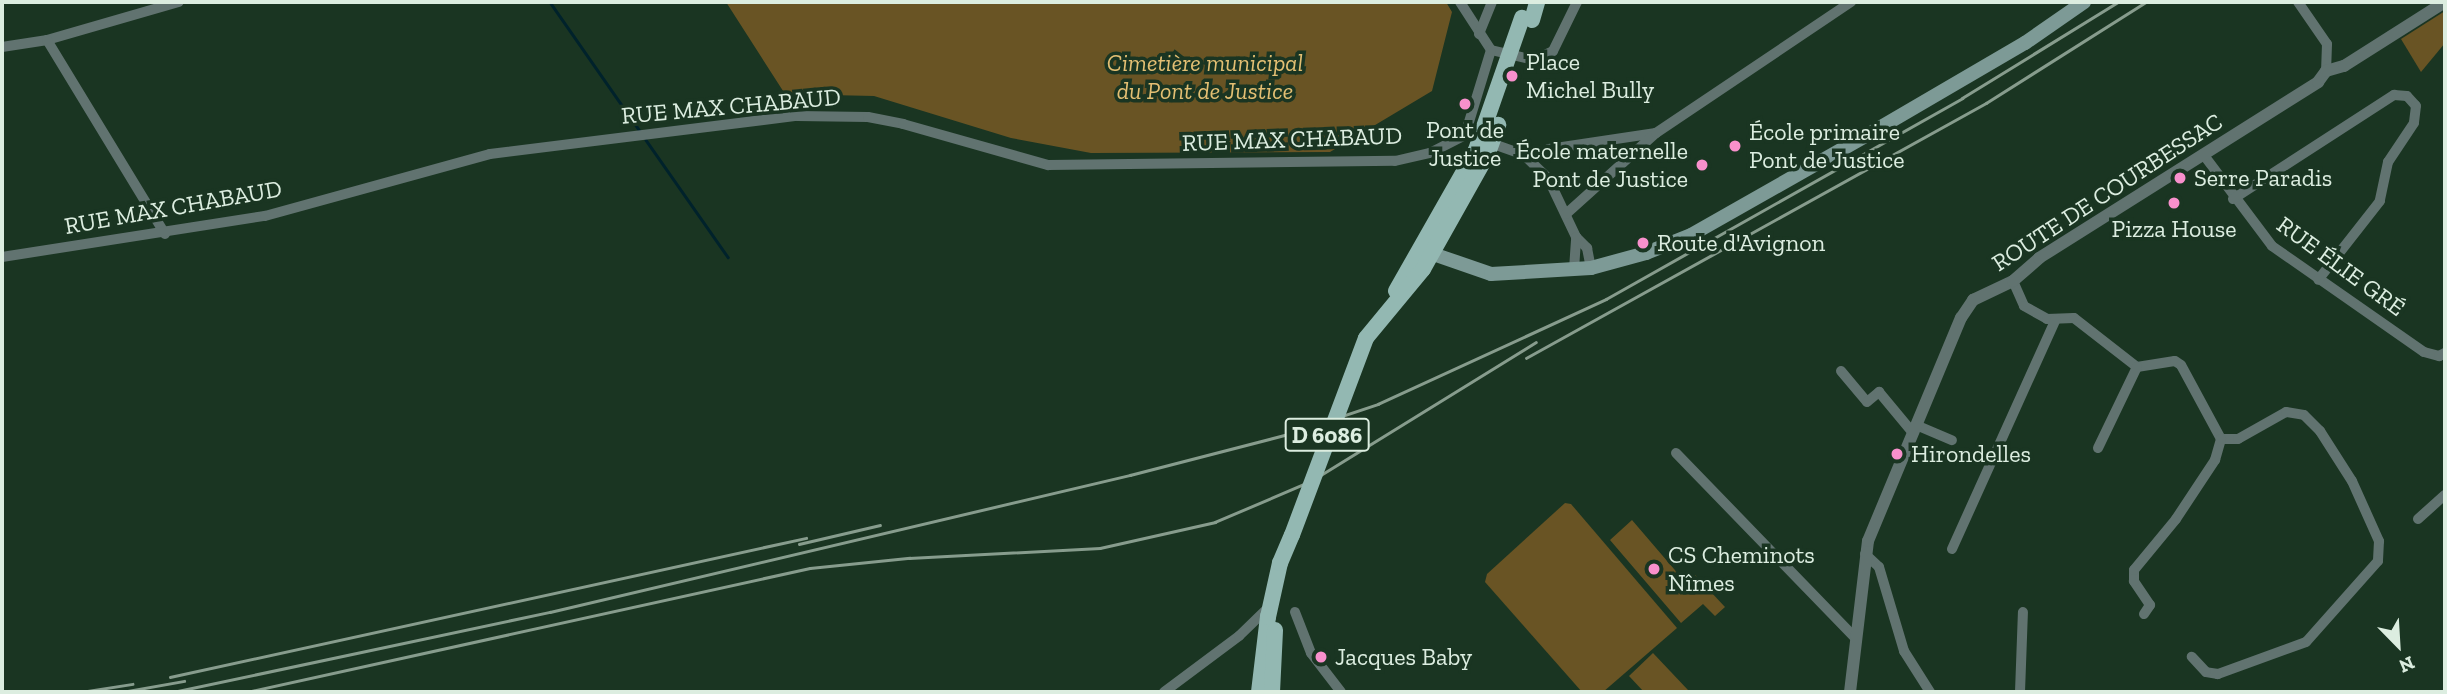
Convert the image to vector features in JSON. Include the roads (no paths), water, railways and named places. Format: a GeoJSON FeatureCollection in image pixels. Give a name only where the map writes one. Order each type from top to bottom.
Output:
{"type":"FeatureCollection","features":[{"type":"Feature","properties":{"kind":"main road","name":"D 6086"},"geometry":{"type":"LineString","coordinates":[[1527,2],[1527,19]]}},
{"type":"Feature","properties":{"kind":"main road","name":"D 6086"},"geometry":{"type":"LineString","coordinates":[[1366,338],[1433,254],[1482,151],[1527,19],[1538,2]]}},
{"type":"Feature","properties":{"kind":"main road"},"geometry":{"type":"LineString","coordinates":[[1415,255],[1433,254],[1491,274],[1591,268],[1690,235],[2025,43],[2084,2]]}},
{"type":"Feature","properties":{"kind":"main road","name":"D 6086"},"geometry":{"type":"LineString","coordinates":[[1259,692],[1263,646],[1271,605],[1292,535],[1366,338],[1415,255],[1482,151]]}},
{"type":"Feature","properties":{"kind":"main road","name":"D 6086"},"geometry":{"type":"LineString","coordinates":[[1272,692],[1276,615],[1292,535]]}},
{"type":"Feature","properties":{"kind":"street"},"geometry":{"type":"LineString","coordinates":[[2,47],[47,40],[179,2]]}},
{"type":"Feature","properties":{"kind":"street"},"geometry":{"type":"LineString","coordinates":[[1460,2],[1492,50],[1534,60],[1552,51],[1575,3]]}},
{"type":"Feature","properties":{"kind":"street"},"geometry":{"type":"LineString","coordinates":[[1479,34],[1492,2]]}},
{"type":"Feature","properties":{"kind":"street"},"geometry":{"type":"LineString","coordinates":[[1566,214],[1656,133],[1851,2]]}},
{"type":"Feature","properties":{"kind":"street","name":"ROUTE DE COURBESSAC"},"geometry":{"type":"LineString","coordinates":[[1850,692],[1865,554],[1914,429],[1973,300],[2013,281],[2039,258],[2318,82],[2326,71],[2344,65],[2445,2]]}},
{"type":"Feature","properties":{"kind":"street"},"geometry":{"type":"LineString","coordinates":[[2305,4],[2326,44],[2326,71]]}},
{"type":"Feature","properties":{"kind":"street"},"geometry":{"type":"LineString","coordinates":[[47,40],[165,234]]}},
{"type":"Feature","properties":{"kind":"street"},"geometry":{"type":"LineString","coordinates":[[1492,50],[1465,135],[1530,159],[1548,178],[1576,237],[1587,248],[1591,268]]}},
{"type":"Feature","properties":{"kind":"street"},"geometry":{"type":"LineString","coordinates":[[2233,198],[2394,95],[2407,96],[2416,106],[2414,122],[2388,162],[2380,201],[2318,280]]}},
{"type":"Feature","properties":{"kind":"street","name":"RUE MAX CHABAUD"},"geometry":{"type":"LineString","coordinates":[[2,257],[165,234],[265,216],[490,154],[650,132],[747,125],[797,116],[868,117],[1048,165],[1395,160],[1430,153],[1465,135]]}},
{"type":"Feature","properties":{"kind":"street"},"geometry":{"type":"LineString","coordinates":[[1530,159],[1549,149],[1625,140],[1656,133]]}},
{"type":"Feature","properties":{"kind":"street"},"geometry":{"type":"LineString","coordinates":[[1625,140],[1632,153]]}},
{"type":"Feature","properties":{"kind":"street","name":"RUE ÉLIE GRÉ"},"geometry":{"type":"LineString","coordinates":[[2203,154],[2233,198],[2272,246],[2424,352],[2439,356],[2445,353]]}},
{"type":"Feature","properties":{"kind":"street"},"geometry":{"type":"LineString","coordinates":[[1574,269],[1576,237]]}},
{"type":"Feature","properties":{"kind":"street"},"geometry":{"type":"LineString","coordinates":[[2013,281],[2024,306],[2056,319],[2074,318],[2137,367],[2175,361],[2181,365],[2221,439],[2215,460],[2176,519],[2134,570],[2134,581],[2150,605],[2144,614]]}},
{"type":"Feature","properties":{"kind":"street"},"geometry":{"type":"LineString","coordinates":[[1952,549],[2056,319]]}},
{"type":"Feature","properties":{"kind":"street"},"geometry":{"type":"LineString","coordinates":[[2098,447],[2137,367]]}},
{"type":"Feature","properties":{"kind":"street"},"geometry":{"type":"LineString","coordinates":[[1841,371],[1867,402],[1879,391],[1914,429],[1952,440]]}},
{"type":"Feature","properties":{"kind":"street"},"geometry":{"type":"LineString","coordinates":[[2192,657],[2206,672],[2218,674],[2306,642],[2378,561],[2380,551],[2352,481],[2320,431],[2304,415],[2286,412],[2238,439],[2221,439]]}},
{"type":"Feature","properties":{"kind":"street"},"geometry":{"type":"LineString","coordinates":[[1676,453],[1856,639]]}},
{"type":"Feature","properties":{"kind":"street"},"geometry":{"type":"LineString","coordinates":[[2418,519],[2445,495]]}},
{"type":"Feature","properties":{"kind":"street"},"geometry":{"type":"LineString","coordinates":[[1865,554],[1878,567],[1904,651],[1930,692]]}},
{"type":"Feature","properties":{"kind":"street"},"geometry":{"type":"LineString","coordinates":[[1164,692],[1238,636],[1271,605]]}},
{"type":"Feature","properties":{"kind":"street"},"geometry":{"type":"LineString","coordinates":[[1295,612],[1304,640],[1322,670],[1342,692]]}},
{"type":"Feature","properties":{"kind":"street"},"geometry":{"type":"LineString","coordinates":[[2020,692],[2023,612]]}},
{"type":"Feature","properties":{"kind":"street"},"geometry":{"type":"LineString","coordinates":[[1238,636],[1256,638],[1263,646]]}},
{"type":"Feature","properties":{"kind":"waterway"},"geometry":{"type":"LineString","coordinates":[[550,2],[640,131]]}},
{"type":"Feature","properties":{"kind":"waterway"},"geometry":{"type":"LineString","coordinates":[[646,140],[728,257]]}},
{"type":"Feature","properties":{"kind":"railway"},"geometry":{"type":"LineString","coordinates":[[173,692],[550,612],[1130,475],[1285,435],[1378,404],[1606,299],[1962,98],[2118,2]]}},
{"type":"Feature","properties":{"kind":"railway"},"geometry":{"type":"LineString","coordinates":[[1526,358],[1986,103],[2146,2]]}},
{"type":"Feature","properties":{"kind":"railway"},"geometry":{"type":"LineString","coordinates":[[247,692],[810,568],[909,558],[1100,548],[1215,522],[1311,481],[1536,342]]}},
{"type":"Feature","properties":{"kind":"railway"},"geometry":{"type":"LineString","coordinates":[[799,544],[880,525]]}},
{"type":"Feature","properties":{"kind":"railway"},"geometry":{"type":"LineString","coordinates":[[170,677],[806,538]]}},
{"type":"Feature","properties":{"kind":"railway"},"geometry":{"type":"LineString","coordinates":[[122,692],[184,681]]}},
{"type":"Feature","properties":{"kind":"railway"},"geometry":{"type":"LineString","coordinates":[[81,692],[132,684]]}},
{"type":"Feature","properties":{"kind":"place","name":"Place Michel Bully"},"geometry":{"type":"Point","coordinates":[1512,76]}},
{"type":"Feature","properties":{"kind":"place","name":"Pont de Justice"},"geometry":{"type":"Point","coordinates":[1465,104]}},
{"type":"Feature","properties":{"kind":"place","name":"École primaire Pont de Justice"},"geometry":{"type":"Point","coordinates":[1735,146]}},
{"type":"Feature","properties":{"kind":"place","name":"École maternelle Pont de Justice"},"geometry":{"type":"Point","coordinates":[1702,165]}},
{"type":"Feature","properties":{"kind":"place","name":"Serre Paradis"},"geometry":{"type":"Point","coordinates":[2180,178]}},
{"type":"Feature","properties":{"kind":"place","name":"Pizza House"},"geometry":{"type":"Point","coordinates":[2174,203]}},
{"type":"Feature","properties":{"kind":"place","name":"Route d'Avignon"},"geometry":{"type":"Point","coordinates":[1643,243]}},
{"type":"Feature","properties":{"kind":"place","name":"Hirondelles"},"geometry":{"type":"Point","coordinates":[1897,454]}},
{"type":"Feature","properties":{"kind":"place","name":"CS Cheminots Nîmes"},"geometry":{"type":"Point","coordinates":[1654,569]}},
{"type":"Feature","properties":{"kind":"place","name":"Jacques Baby"},"geometry":{"type":"Point","coordinates":[1321,657]}},
{"type":"Feature","properties":{"kind":"park label","name":"Cimetière municipal du Pont de Justice"},"geometry":{"type":"Point","coordinates":[1205,77]}}]}
